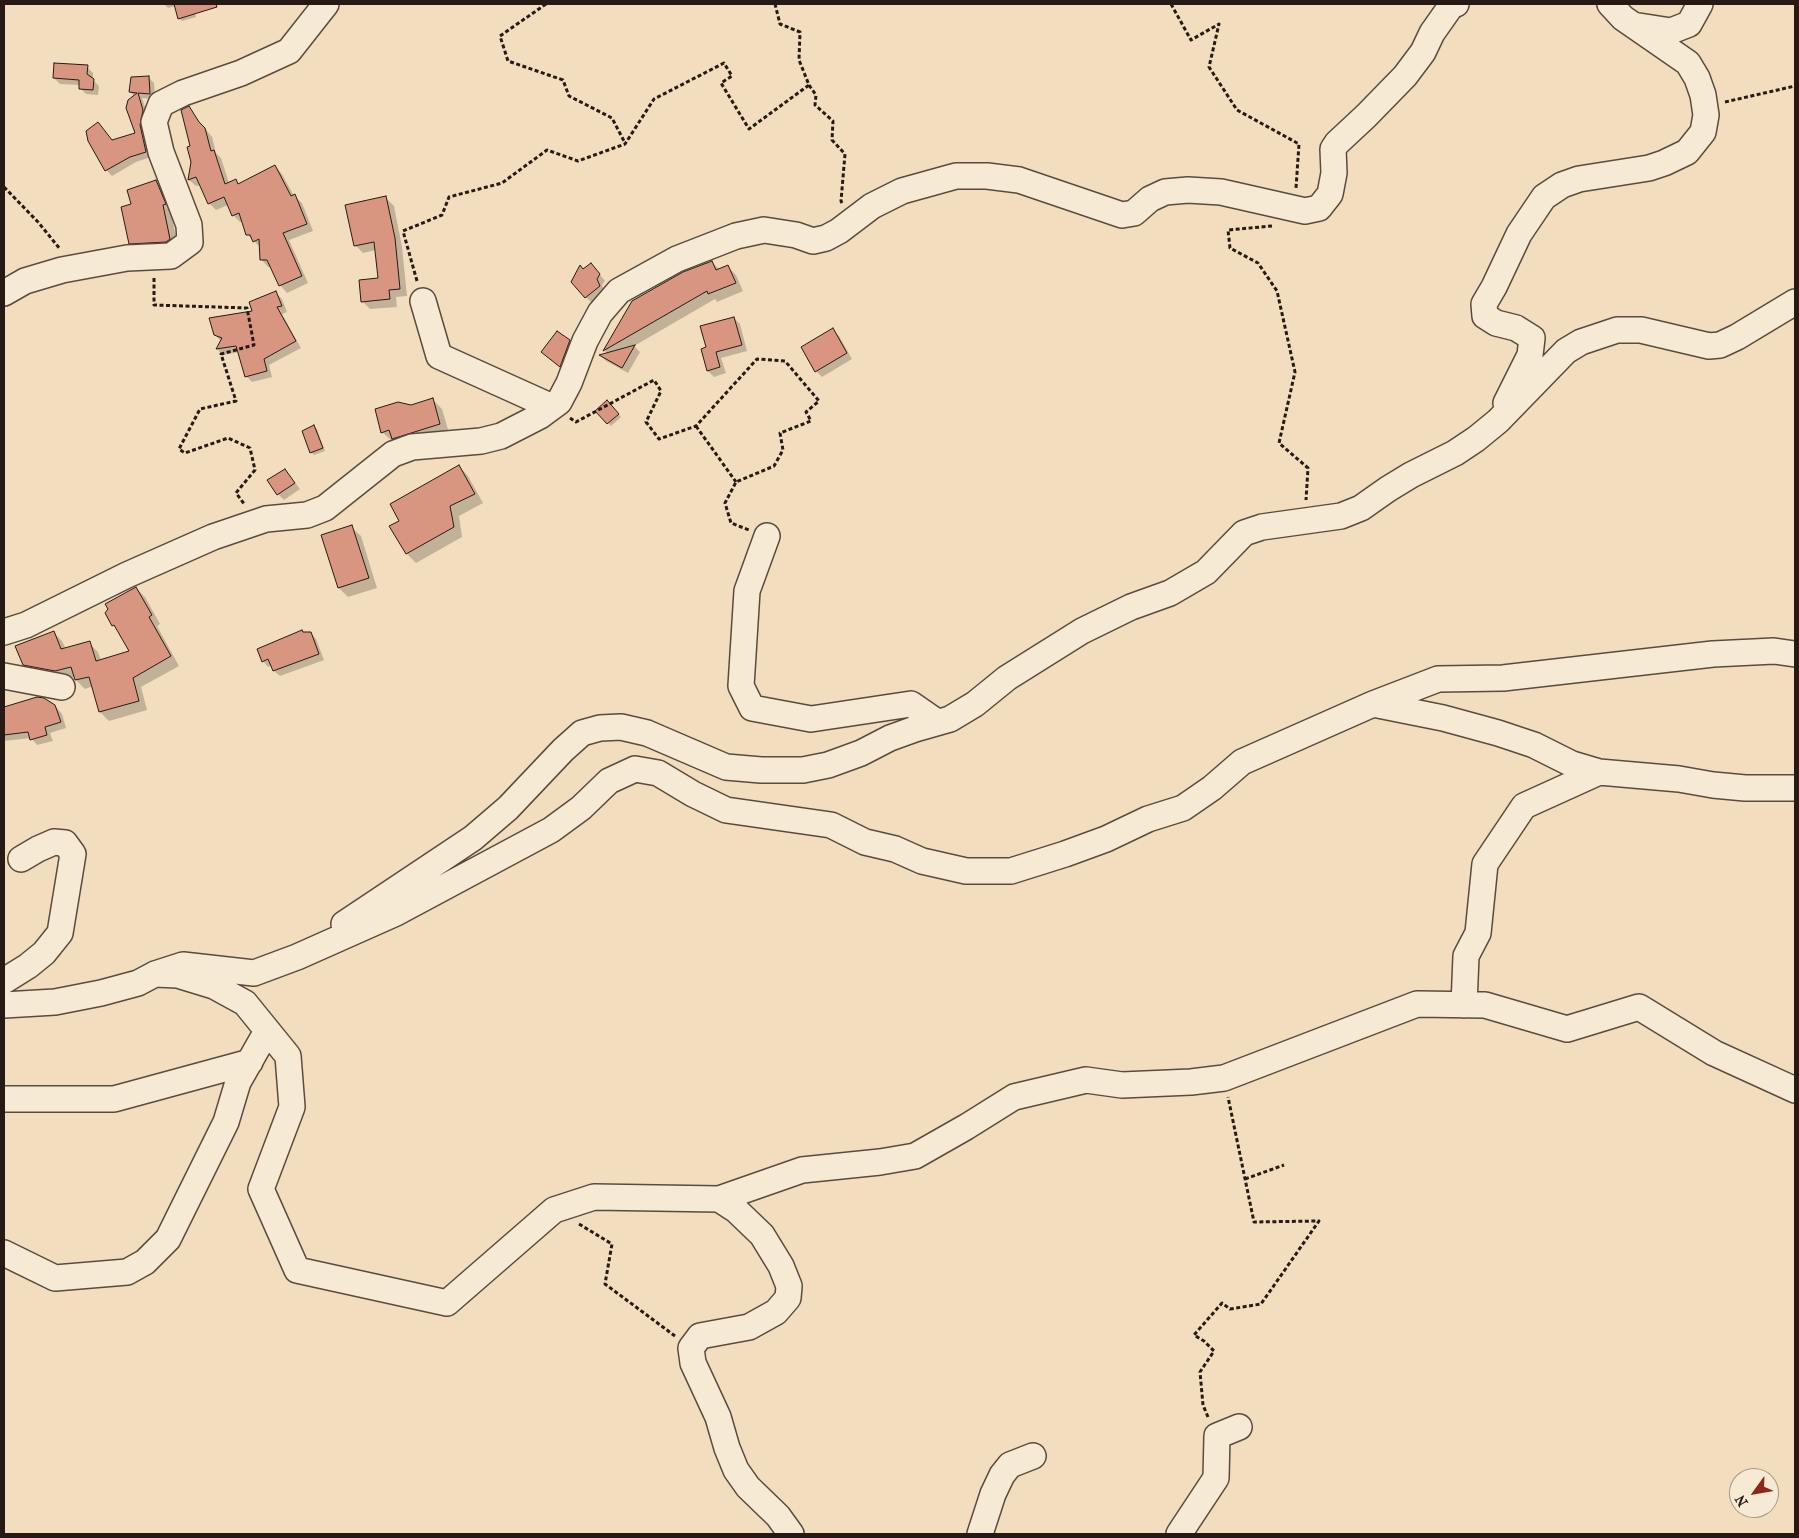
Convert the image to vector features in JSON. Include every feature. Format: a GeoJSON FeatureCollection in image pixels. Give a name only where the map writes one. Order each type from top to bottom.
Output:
{"type":"FeatureCollection","features":[{"type":"Feature","properties":{"kind":"street"},"geometry":{"type":"LineString","coordinates":[[4,293],[25,281],[74,268],[127,258],[171,256],[190,242],[189,225],[159,144],[154,122],[161,104],[183,93],[241,73],[289,51],[326,4]]}},
{"type":"Feature","properties":{"kind":"street"},"geometry":{"type":"LineString","coordinates":[[4,632],[26,625],[127,575],[204,541],[266,519],[307,515],[325,508],[393,454],[412,447],[466,443],[501,436],[540,416],[559,402],[569,383],[585,341],[600,313],[619,291],[677,259],[736,236],[764,230],[813,241],[826,238],[839,231],[872,206],[902,191],[956,176],[987,176],[1019,180],[1122,215],[1134,213],[1150,199],[1165,192],[1188,190],[1221,192],[1305,211],[1319,208],[1330,194],[1334,172],[1333,150],[1337,142],[1366,116],[1405,76],[1451,6],[1456,4]]}},
{"type":"Feature","properties":{"kind":"street"},"geometry":{"type":"LineString","coordinates":[[1498,421],[1530,355],[1532,338],[1516,328],[1496,323],[1485,316],[1484,304],[1519,234],[1544,197],[1562,185],[1579,179],[1649,168],[1664,163],[1686,152],[1703,132],[1706,115],[1703,94],[1697,78],[1688,63],[1633,25],[1610,4]]}},
{"type":"Feature","properties":{"kind":"street"},"geometry":{"type":"LineString","coordinates":[[1633,25],[1671,31],[1689,24],[1700,4]]}},
{"type":"Feature","properties":{"kind":"street"},"geometry":{"type":"LineString","coordinates":[[423,301],[439,356],[552,407]]}},
{"type":"Feature","properties":{"kind":"street"},"geometry":{"type":"LineString","coordinates":[[297,957],[350,919],[473,838],[508,808],[563,750],[582,733],[600,728],[621,727],[647,733],[726,767],[761,770],[803,770],[828,765],[861,753],[890,738],[950,718],[975,704],[1008,678],[1082,631],[1132,607],[1170,593],[1206,572],[1244,532],[1262,527],[1341,516],[1361,508],[1411,475],[1455,453],[1498,421],[1566,352],[1581,342],[1617,330],[1641,330],[1709,346],[1720,345],[1795,302]]}},
{"type":"Feature","properties":{"kind":"street"},"geometry":{"type":"LineString","coordinates":[[767,536],[747,591],[741,686],[752,708],[811,719],[911,704],[937,722]]}},
{"type":"Feature","properties":{"kind":"street"},"geometry":{"type":"LineString","coordinates":[[4,1005],[74,999],[138,983],[155,974],[183,964],[254,973],[297,957],[396,913],[551,830],[580,808],[609,781],[635,769],[658,773],[693,794],[726,810],[831,825],[866,842],[895,849],[922,861],[966,871],[1011,871],[1106,839],[1148,818],[1183,808],[1212,788],[1242,762],[1374,704],[1438,680],[1503,678],[1713,654],[1774,651],[1795,654]]}},
{"type":"Feature","properties":{"kind":"street"},"geometry":{"type":"LineString","coordinates":[[4,676],[62,687]]}},
{"type":"Feature","properties":{"kind":"street"},"geometry":{"type":"LineString","coordinates":[[1374,704],[1443,718],[1498,733],[1534,745],[1572,764],[1599,772],[1679,779],[1744,788],[1795,788]]}},
{"type":"Feature","properties":{"kind":"street"},"geometry":{"type":"LineString","coordinates":[[1464,1005],[1466,956],[1478,933],[1485,864],[1524,806],[1599,772]]}},
{"type":"Feature","properties":{"kind":"street"},"geometry":{"type":"LineString","coordinates":[[4,981],[44,953],[60,933],[73,854],[65,843],[54,842],[21,859]]}},
{"type":"Feature","properties":{"kind":"street"},"geometry":{"type":"LineString","coordinates":[[155,974],[178,975],[214,986],[245,1003],[288,1056],[292,1107],[261,1189],[297,1270],[447,1303],[554,1210],[594,1197],[719,1199],[802,1170],[880,1162],[915,1156],[1014,1097],[1086,1080],[1122,1085],[1191,1082],[1224,1078],[1417,1004],[1485,1005],[1567,1029],[1638,1008],[1714,1053],[1795,1090]]}},
{"type":"Feature","properties":{"kind":"street"},"geometry":{"type":"LineString","coordinates":[[4,1253],[55,1278],[127,1272],[145,1262],[168,1238],[226,1122],[238,1082],[267,1031]]}},
{"type":"Feature","properties":{"kind":"street"},"geometry":{"type":"LineString","coordinates":[[4,1099],[114,1099],[250,1062]]}},
{"type":"Feature","properties":{"kind":"street"},"geometry":{"type":"LineString","coordinates":[[719,1199],[736,1210],[762,1235],[781,1266],[789,1286],[788,1298],[776,1312],[748,1327],[700,1336],[691,1348],[694,1363],[718,1417],[736,1470],[748,1487],[778,1516],[791,1534]]}},
{"type":"Feature","properties":{"kind":"street"},"geometry":{"type":"LineString","coordinates":[[1179,1534],[1216,1478],[1228,1431]]}},
{"type":"Feature","properties":{"kind":"street"},"geometry":{"type":"LineString","coordinates":[[980,1534],[993,1494],[1002,1475],[1010,1465],[1033,1456]]}},
{"type":"Feature","properties":{"kind":"path"},"geometry":{"type":"LineString","coordinates":[[546,4],[500,36],[508,61],[563,80],[569,96],[612,118],[625,144]]}},
{"type":"Feature","properties":{"kind":"path"},"geometry":{"type":"LineString","coordinates":[[775,4],[780,24],[800,32],[799,60],[809,85],[816,95],[815,105],[833,121],[832,140],[845,154],[841,201],[853,220]]}},
{"type":"Feature","properties":{"kind":"path"},"geometry":{"type":"LineString","coordinates":[[1171,4],[1192,40],[1219,24],[1209,67],[1237,110],[1299,144],[1296,188],[1272,204],[1272,226],[1228,230],[1230,248],[1258,262],[1277,291],[1295,372],[1279,443],[1308,468],[1305,521]]}},
{"type":"Feature","properties":{"kind":"path"},"geometry":{"type":"LineString","coordinates":[[423,301],[403,231],[442,215],[449,197],[502,183],[547,150],[578,161],[625,144],[654,99],[724,63],[732,76],[721,83],[750,129],[809,85]]}},
{"type":"Feature","properties":{"kind":"path"},"geometry":{"type":"LineString","coordinates":[[1705,107],[1795,86]]}},
{"type":"Feature","properties":{"kind":"path"},"geometry":{"type":"LineString","coordinates":[[4,187],[38,222],[74,268]]}},
{"type":"Feature","properties":{"kind":"path"},"geometry":{"type":"LineString","coordinates":[[153,257],[154,305],[247,308],[254,345],[221,354],[236,401],[200,409],[179,449],[185,453],[228,438],[250,448],[255,470],[236,493],[257,522]]}},
{"type":"Feature","properties":{"kind":"path"},"geometry":{"type":"LineString","coordinates":[[552,407],[576,422],[654,380],[660,391],[646,422],[659,438],[696,426],[757,358],[785,361],[819,401],[806,412],[811,421],[780,433],[783,450],[774,466],[736,482],[725,503],[731,523],[767,536]]}},
{"type":"Feature","properties":{"kind":"path"},"geometry":{"type":"LineString","coordinates":[[696,426],[736,482]]}},
{"type":"Feature","properties":{"kind":"path"},"geometry":{"type":"LineString","coordinates":[[1224,1078],[1254,1222],[1319,1221],[1261,1304],[1230,1310],[1222,1303],[1194,1335],[1204,1341],[1214,1351],[1200,1372],[1202,1406],[1228,1431]]}},
{"type":"Feature","properties":{"kind":"path"},"geometry":{"type":"LineString","coordinates":[[1245,1180],[1284,1165]]}},
{"type":"Feature","properties":{"kind":"path"},"geometry":{"type":"LineString","coordinates":[[554,1210],[612,1244],[605,1284],[691,1348]]}},
{"type":"Feature","properties":{"kind":"building"},"geometry":{"type":"Polygon","coordinates":[[[174,4],[216,4],[217,7],[178,19],[174,4]]]}},
{"type":"Feature","properties":{"kind":"building"},"geometry":{"type":"Polygon","coordinates":[[[54,63],[88,65],[87,74],[94,79],[93,90],[79,89],[79,80],[53,78],[54,63]]]}},
{"type":"Feature","properties":{"kind":"building"},"geometry":{"type":"Polygon","coordinates":[[[149,76],[150,94],[138,93],[143,110],[140,125],[146,152],[130,157],[105,171],[88,141],[86,131],[98,122],[112,140],[135,133],[126,108],[128,100],[137,93],[129,92],[131,77],[149,76]]]}},
{"type":"Feature","properties":{"kind":"building"},"geometry":{"type":"Polygon","coordinates":[[[189,106],[205,128],[211,151],[214,150],[225,184],[236,179],[238,184],[275,165],[291,196],[295,194],[307,224],[283,233],[302,276],[279,286],[267,260],[260,260],[259,239],[253,242],[250,235],[246,235],[239,213],[232,216],[224,197],[208,204],[196,177],[188,180],[191,162],[187,147],[190,146],[181,110],[189,106]]]}},
{"type":"Feature","properties":{"kind":"building"},"geometry":{"type":"Polygon","coordinates":[[[156,180],[166,204],[163,205],[170,239],[166,242],[129,244],[121,207],[131,204],[127,190],[156,180]]]}},
{"type":"Feature","properties":{"kind":"building"},"geometry":{"type":"Polygon","coordinates":[[[386,196],[395,238],[400,289],[389,290],[390,299],[361,302],[359,280],[378,278],[374,242],[354,246],[345,205],[386,196]]]}},
{"type":"Feature","properties":{"kind":"building"},"geometry":{"type":"Polygon","coordinates":[[[712,261],[716,270],[728,265],[736,283],[708,294],[707,291],[603,351],[632,301],[683,272],[712,261]]]}},
{"type":"Feature","properties":{"kind":"building"},"geometry":{"type":"Polygon","coordinates":[[[591,263],[600,274],[597,279],[600,286],[585,298],[571,282],[580,265],[583,269],[591,263]]]}},
{"type":"Feature","properties":{"kind":"building"},"geometry":{"type":"Polygon","coordinates":[[[276,291],[282,306],[277,307],[296,341],[264,359],[267,371],[245,377],[236,346],[216,349],[222,338],[214,335],[209,318],[252,311],[249,302],[276,291]]]}},
{"type":"Feature","properties":{"kind":"building"},"geometry":{"type":"Polygon","coordinates":[[[734,317],[742,345],[716,352],[720,367],[707,371],[701,349],[706,347],[700,326],[734,317]]]}},
{"type":"Feature","properties":{"kind":"building"},"geometry":{"type":"Polygon","coordinates":[[[833,328],[847,353],[815,372],[801,347],[833,328]]]}},
{"type":"Feature","properties":{"kind":"building"},"geometry":{"type":"Polygon","coordinates":[[[557,331],[570,340],[560,367],[541,352],[557,331]]]}},
{"type":"Feature","properties":{"kind":"building"},"geometry":{"type":"Polygon","coordinates":[[[635,345],[622,368],[599,355],[635,345]]]}},
{"type":"Feature","properties":{"kind":"building"},"geometry":{"type":"Polygon","coordinates":[[[433,398],[440,424],[392,439],[389,430],[381,433],[375,409],[398,402],[411,405],[433,398]]]}},
{"type":"Feature","properties":{"kind":"building"},"geometry":{"type":"Polygon","coordinates":[[[607,400],[619,414],[607,424],[595,411],[607,400]]]}},
{"type":"Feature","properties":{"kind":"building"},"geometry":{"type":"Polygon","coordinates":[[[314,425],[323,448],[310,453],[302,431],[314,425]]]}},
{"type":"Feature","properties":{"kind":"building"},"geometry":{"type":"Polygon","coordinates":[[[459,465],[475,494],[450,506],[454,527],[406,554],[389,526],[399,521],[390,504],[459,465]]]}},
{"type":"Feature","properties":{"kind":"building"},"geometry":{"type":"Polygon","coordinates":[[[285,469],[295,483],[277,495],[267,480],[285,469]]]}},
{"type":"Feature","properties":{"kind":"building"},"geometry":{"type":"Polygon","coordinates":[[[352,525],[369,578],[338,588],[321,535],[352,525]]]}},
{"type":"Feature","properties":{"kind":"building"},"geometry":{"type":"Polygon","coordinates":[[[136,587],[152,615],[149,617],[171,656],[133,678],[139,701],[99,712],[89,677],[75,680],[71,667],[55,671],[23,665],[15,646],[54,631],[61,649],[90,641],[96,661],[129,651],[105,613],[108,609],[105,604],[136,587]]]}},
{"type":"Feature","properties":{"kind":"building"},"geometry":{"type":"Polygon","coordinates":[[[302,630],[303,632],[311,632],[319,654],[273,671],[268,659],[262,662],[257,649],[302,630]]]}},
{"type":"Feature","properties":{"kind":"building"},"geometry":{"type":"Polygon","coordinates":[[[37,697],[44,698],[55,705],[61,722],[45,727],[47,735],[30,740],[28,732],[4,735],[4,707],[37,697]]]}}]}
